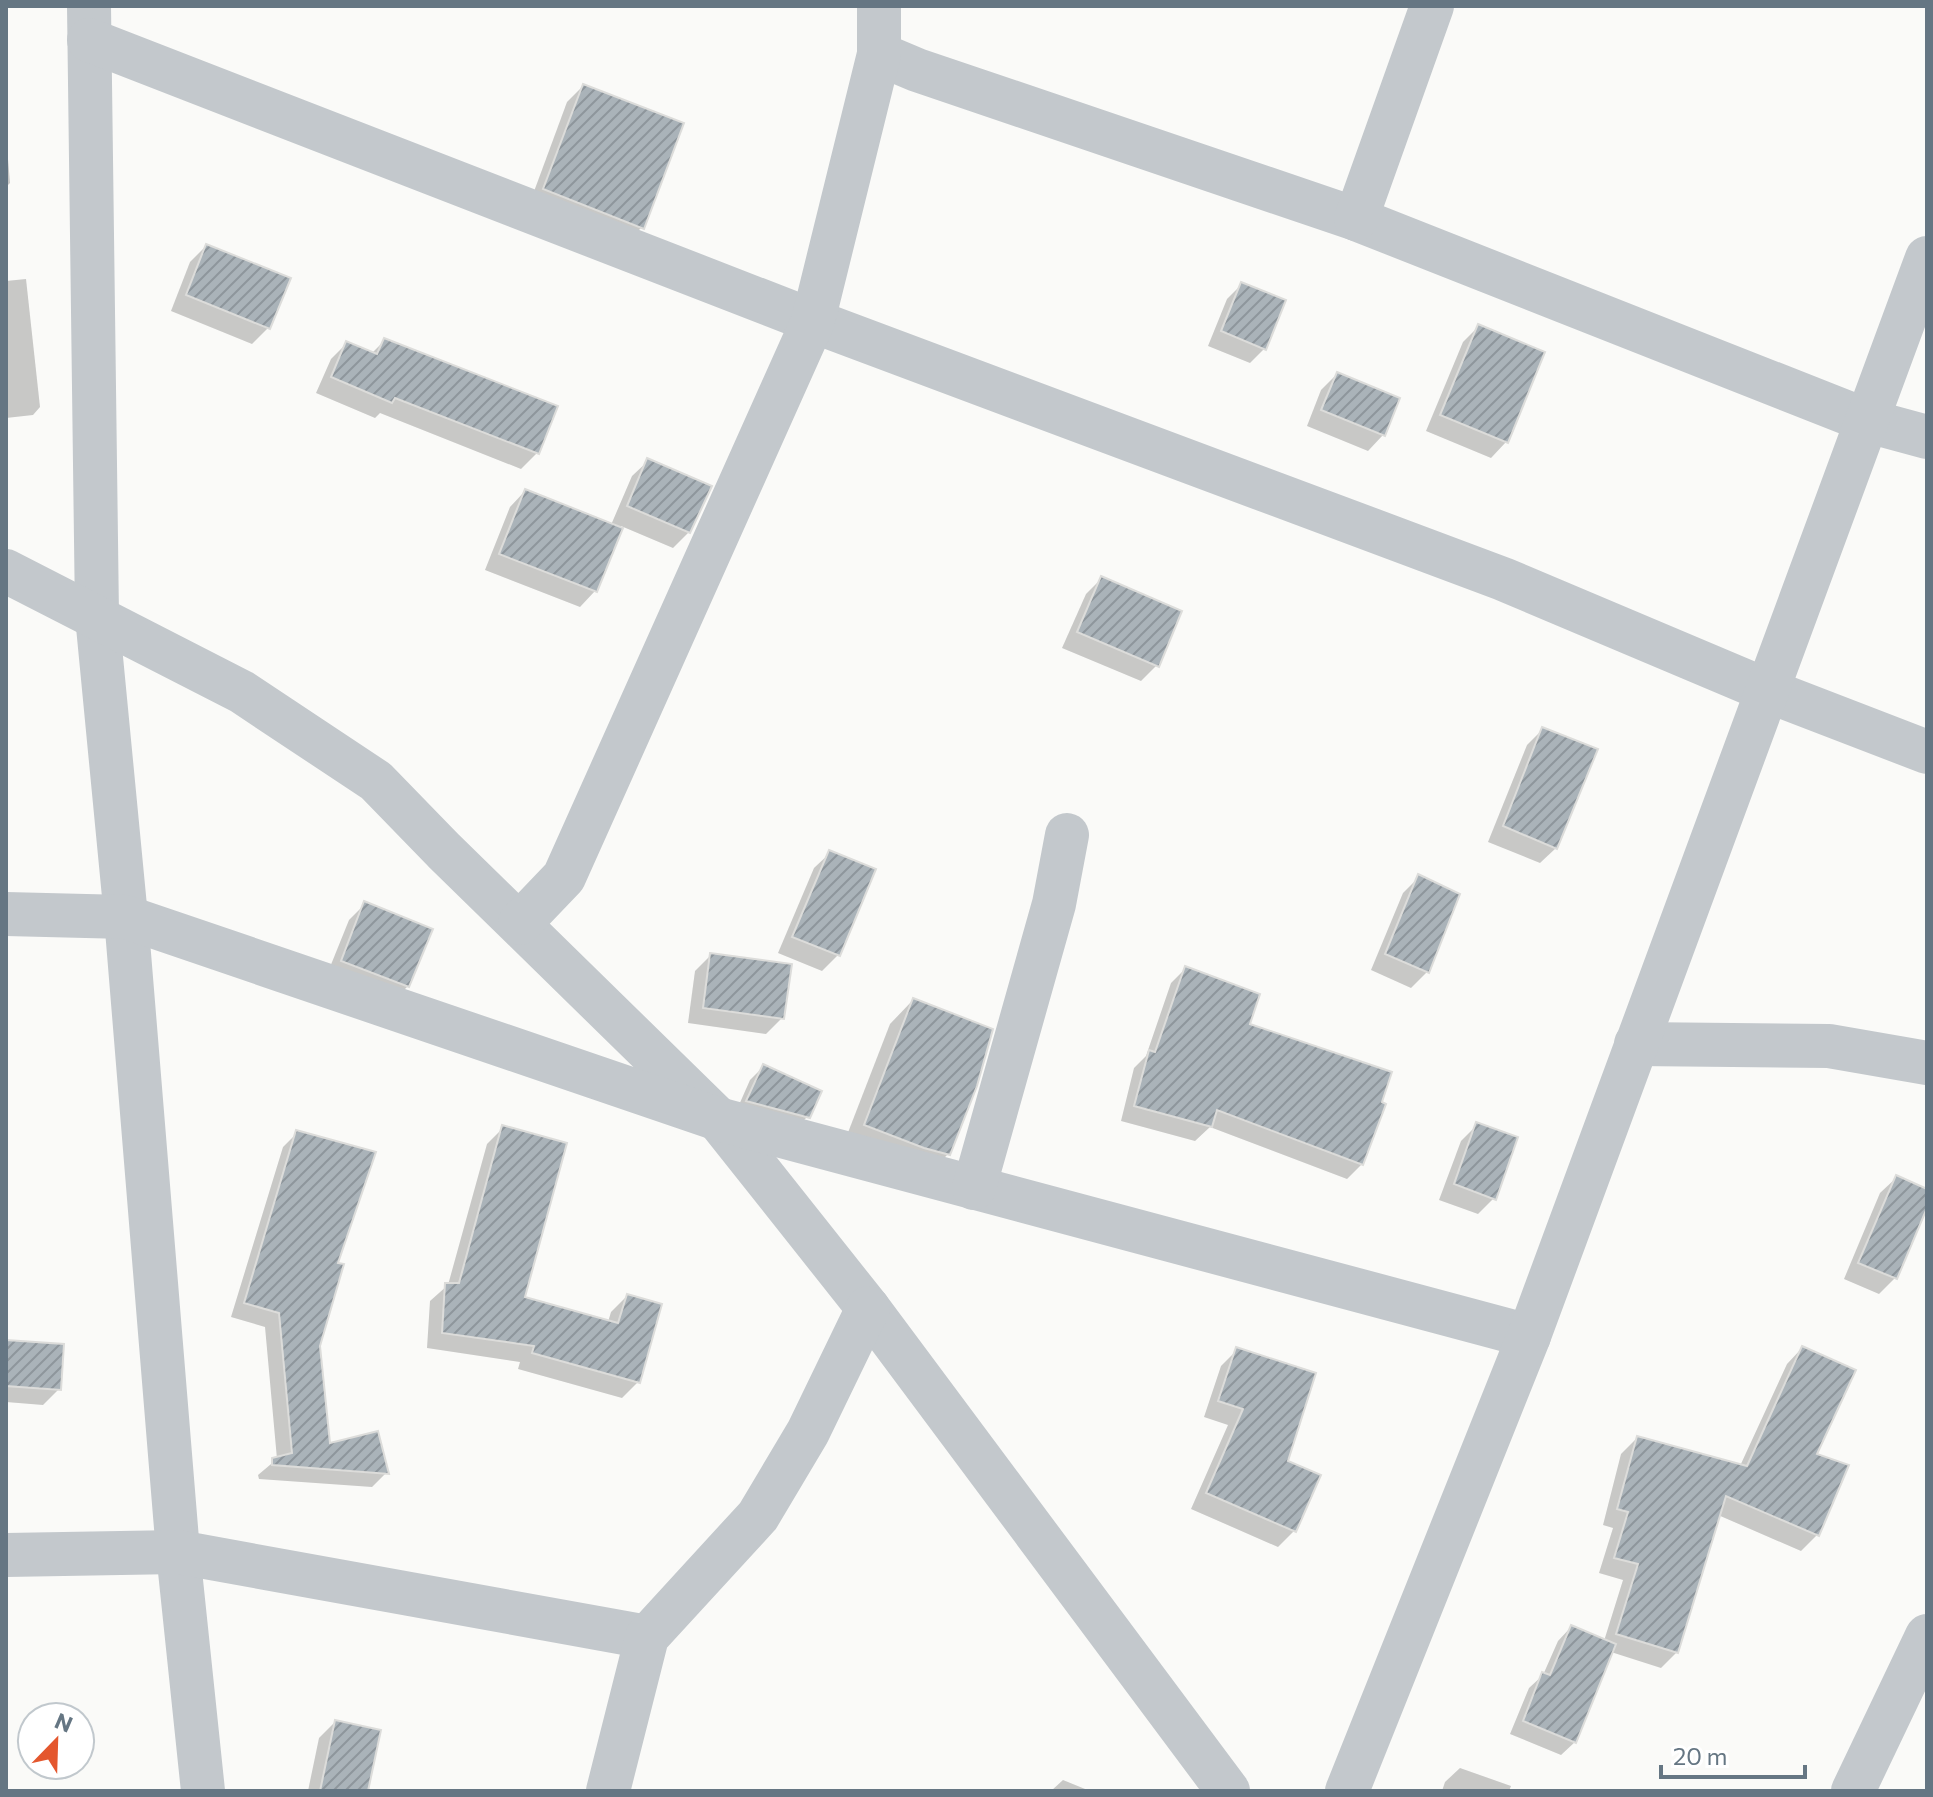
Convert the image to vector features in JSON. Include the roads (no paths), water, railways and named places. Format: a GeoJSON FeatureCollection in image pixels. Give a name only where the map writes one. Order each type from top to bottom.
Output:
{"type":"FeatureCollection","features":[{"type":"Feature","properties":{"kind":"street"},"geometry":{"type":"LineString","coordinates":[[520,923],[564,877],[813,321],[879,54],[879,6]]}},
{"type":"Feature","properties":{"kind":"street"},"geometry":{"type":"LineString","coordinates":[[1356,219],[1432,6]]}},
{"type":"Feature","properties":{"kind":"street"},"geometry":{"type":"LineString","coordinates":[[203,1791],[178,1552],[126,917],[97,616],[89,23],[813,321],[1503,579],[1766,690],[1927,752]]}},
{"type":"Feature","properties":{"kind":"street"},"geometry":{"type":"LineString","coordinates":[[879,54],[1356,219],[1868,421],[1927,437]]}},
{"type":"Feature","properties":{"kind":"street"},"geometry":{"type":"LineString","coordinates":[[1347,1791],[1529,1336],[1927,258]]}},
{"type":"Feature","properties":{"kind":"street"},"geometry":{"type":"LineString","coordinates":[[6,571],[242,692],[376,781],[718,1119],[868,1308],[1228,1791]]}},
{"type":"Feature","properties":{"kind":"street"},"geometry":{"type":"LineString","coordinates":[[974,1188],[1054,904],[1067,835]]}},
{"type":"Feature","properties":{"kind":"street"},"geometry":{"type":"LineString","coordinates":[[6,914],[126,917],[718,1119],[1529,1336]]}},
{"type":"Feature","properties":{"kind":"street"},"geometry":{"type":"LineString","coordinates":[[1636,1044],[1829,1046],[1927,1063]]}},
{"type":"Feature","properties":{"kind":"street"},"geometry":{"type":"LineString","coordinates":[[608,1791],[647,1637],[758,1516],[808,1432],[868,1308]]}},
{"type":"Feature","properties":{"kind":"street"},"geometry":{"type":"LineString","coordinates":[[6,1555],[178,1552],[647,1637]]}},
{"type":"Feature","properties":{"kind":"street"},"geometry":{"type":"LineString","coordinates":[[1853,1791],[1927,1636]]}}]}
